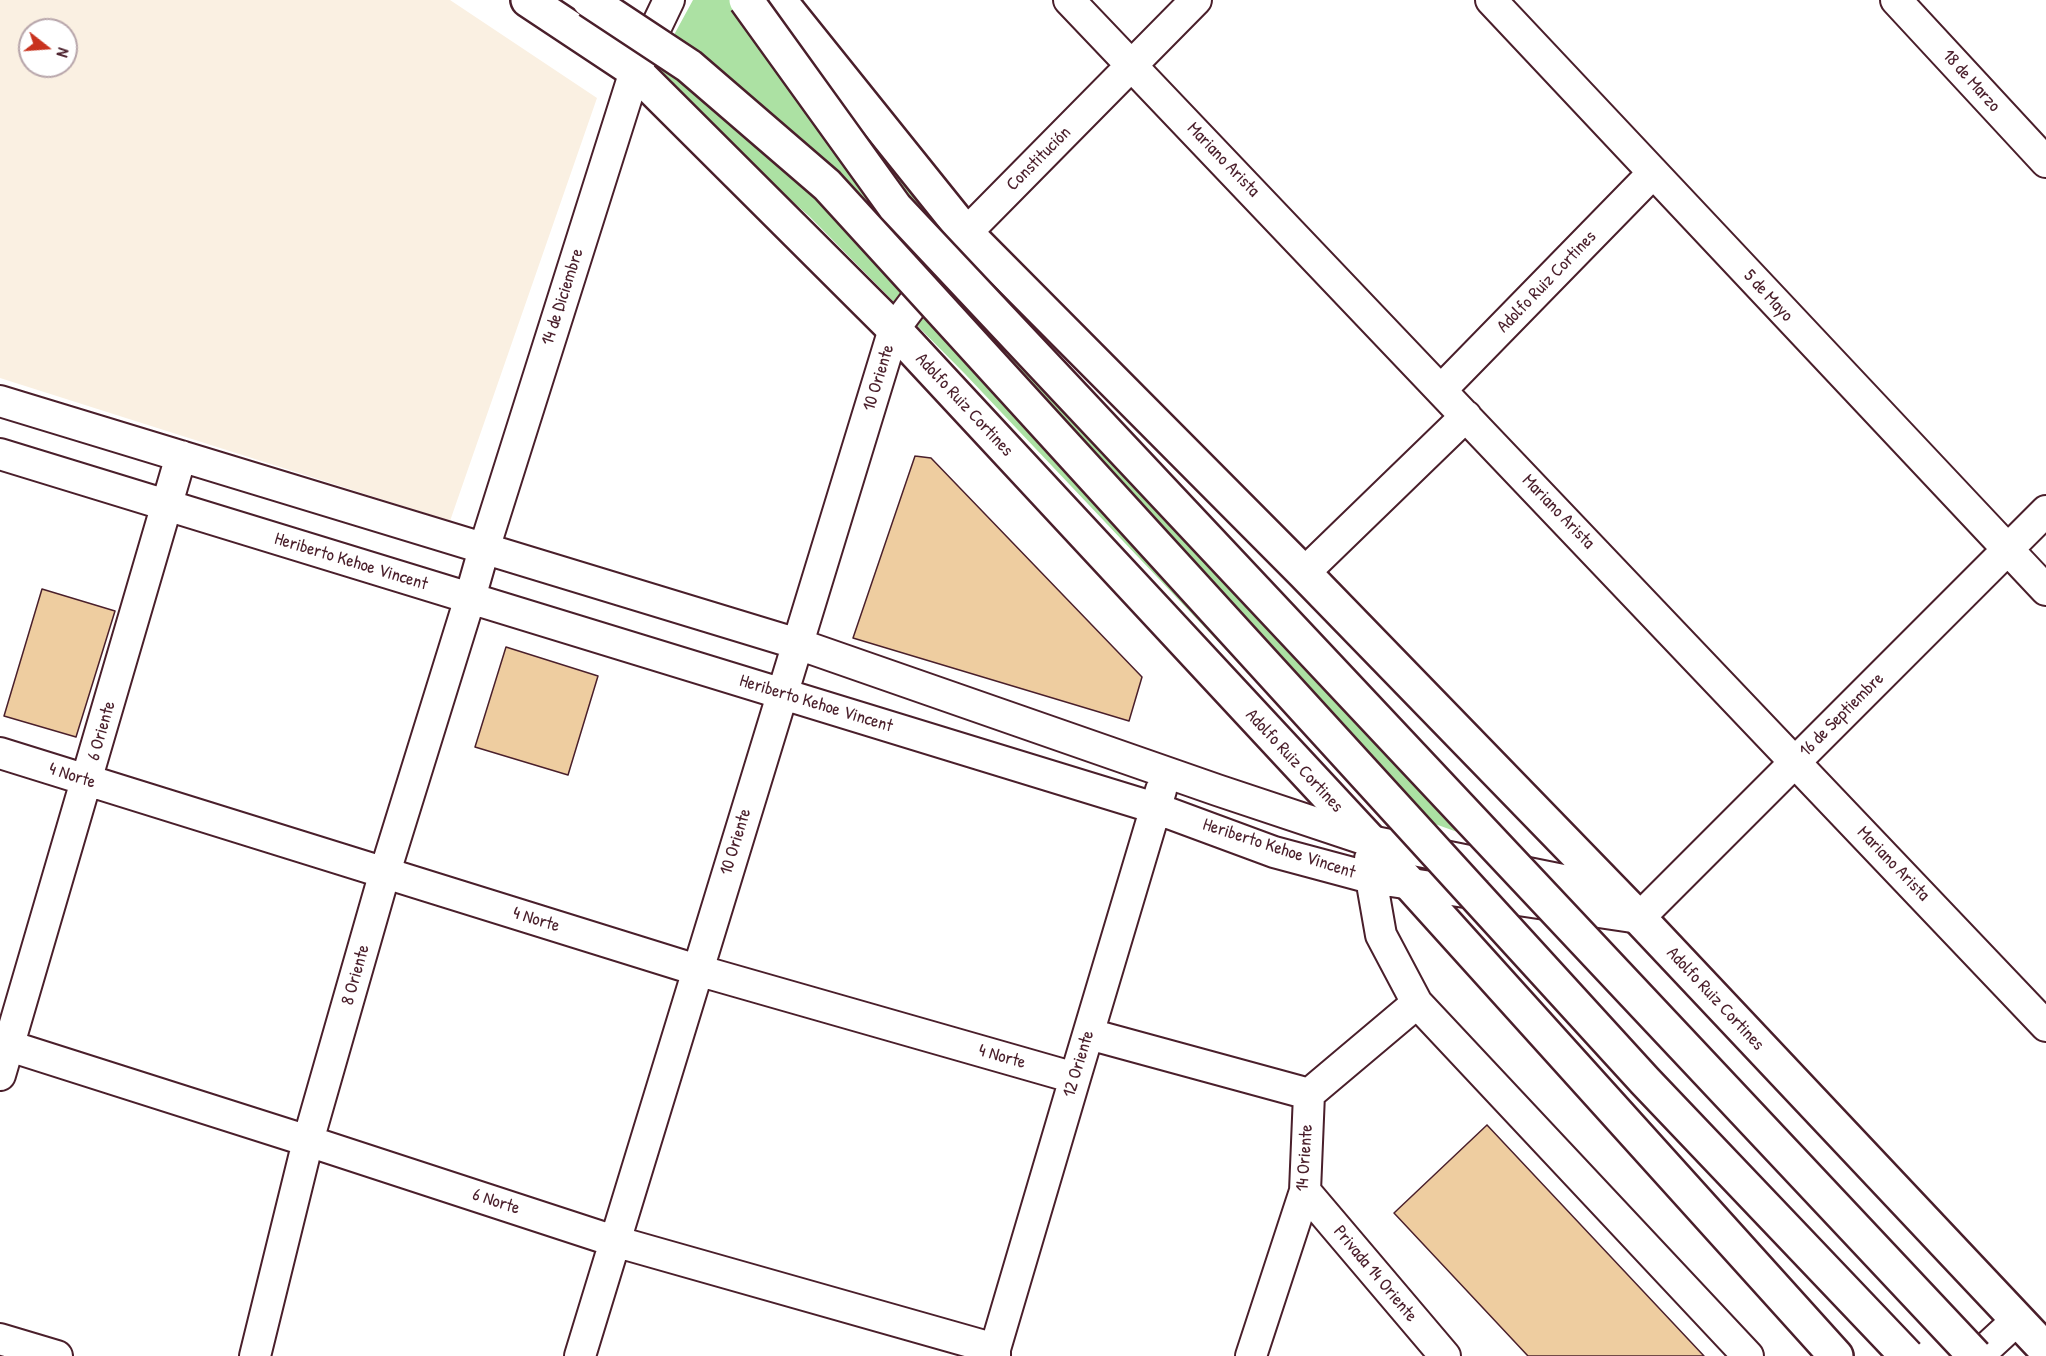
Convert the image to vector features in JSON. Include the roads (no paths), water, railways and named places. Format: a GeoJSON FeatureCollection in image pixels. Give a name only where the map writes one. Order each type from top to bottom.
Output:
{"type":"FeatureCollection","features":[{"type":"Feature","properties":{"kind":"main road","name":"Adolfo Ruiz Cortines"},"geometry":{"type":"LineString","coordinates":[[528,0],[635,71],[894,329],[1410,884],[1836,1356]]}},
{"type":"Feature","properties":{"kind":"main road"},"geometry":{"type":"LineString","coordinates":[[589,0],[689,66],[827,186],[1645,1081],[1907,1356]]}},
{"type":"Feature","properties":{"kind":"main road"},"geometry":{"type":"LineString","coordinates":[[746,0],[895,207],[1976,1356]]}},
{"type":"Feature","properties":{"kind":"main road","name":"Adolfo Ruiz Cortines"},"geometry":{"type":"LineString","coordinates":[[779,0],[966,233],[1304,573],[1612,890],[2046,1350]]}},
{"type":"Feature","properties":{"kind":"street","name":"14 de Diciembre"},"geometry":{"type":"LineString","coordinates":[[470,598],[635,71],[669,0]]}},
{"type":"Feature","properties":{"kind":"street","name":"Mariano Arista"},"geometry":{"type":"LineString","coordinates":[[1069,0],[2046,1026]]}},
{"type":"Feature","properties":{"kind":"street","name":"Constitución"},"geometry":{"type":"LineString","coordinates":[[894,329],[966,233],[1196,0]]}},
{"type":"Feature","properties":{"kind":"street","name":"5 de Mayo"},"geometry":{"type":"LineString","coordinates":[[1491,0],[2046,590]]}},
{"type":"Feature","properties":{"kind":"street","name":"18 de Marzo"},"geometry":{"type":"LineString","coordinates":[[1896,0],[2046,162]]}},
{"type":"Feature","properties":{"kind":"street","name":"Adolfo Ruiz Cortines"},"geometry":{"type":"LineString","coordinates":[[1441,390],[1653,173]]}},
{"type":"Feature","properties":{"kind":"street","name":"10 Oriente"},"geometry":{"type":"LineString","coordinates":[[580,1356],[894,329]]}},
{"type":"Feature","properties":{"kind":"street","name":"Heriberto Kehoe Vincent"},"geometry":{"type":"LineString","coordinates":[[0,401],[798,644],[1167,773],[1370,841],[1612,890]]}},
{"type":"Feature","properties":{"kind":"street"},"geometry":{"type":"LineString","coordinates":[[1304,573],[1466,416]]}},
{"type":"Feature","properties":{"kind":"street","name":"Heriberto Kehoe Vincent"},"geometry":{"type":"LineString","coordinates":[[0,453],[1155,808],[1274,852],[1371,878],[1639,918]]}},
{"type":"Feature","properties":{"kind":"street","name":"6 Oriente"},"geometry":{"type":"LineString","coordinates":[[0,1075],[5,1045],[87,781],[181,456]]}},
{"type":"Feature","properties":{"kind":"street","name":"16 de Septiembre"},"geometry":{"type":"LineString","coordinates":[[1639,918],[2046,511]]}},
{"type":"Feature","properties":{"kind":"street","name":"8 Oriente"},"geometry":{"type":"LineString","coordinates":[[255,1356],[308,1141],[385,872],[470,598]]}},
{"type":"Feature","properties":{"kind":"street","name":"4 Norte"},"geometry":{"type":"LineString","coordinates":[[0,753],[697,970],[1075,1078]]}},
{"type":"Feature","properties":{"kind":"street","name":"12 Oriente"},"geometry":{"type":"LineString","coordinates":[[995,1353],[1167,773]]}},
{"type":"Feature","properties":{"kind":"street"},"geometry":{"type":"LineString","coordinates":[[1370,841],[1371,878],[1381,935],[1417,1003],[1748,1356]]}},
{"type":"Feature","properties":{"kind":"street"},"geometry":{"type":"LineString","coordinates":[[1089,1034],[1309,1094],[1417,1003]]}},
{"type":"Feature","properties":{"kind":"street","name":"6 Norte"},"geometry":{"type":"LineString","coordinates":[[5,1045],[614,1241],[995,1353]]}},
{"type":"Feature","properties":{"kind":"street","name":"14 Oriente"},"geometry":{"type":"LineString","coordinates":[[1251,1356],[1305,1191],[1309,1094]]}},
{"type":"Feature","properties":{"kind":"street","name":"Privada 14 Oriente"},"geometry":{"type":"LineString","coordinates":[[1305,1191],[1445,1356]]}},
{"type":"Feature","properties":{"kind":"street"},"geometry":{"type":"LineString","coordinates":[[1976,1356],[2017,1320]]}},
{"type":"Feature","properties":{"kind":"street"},"geometry":{"type":"LineString","coordinates":[[0,1339],[57,1356]]}}]}
